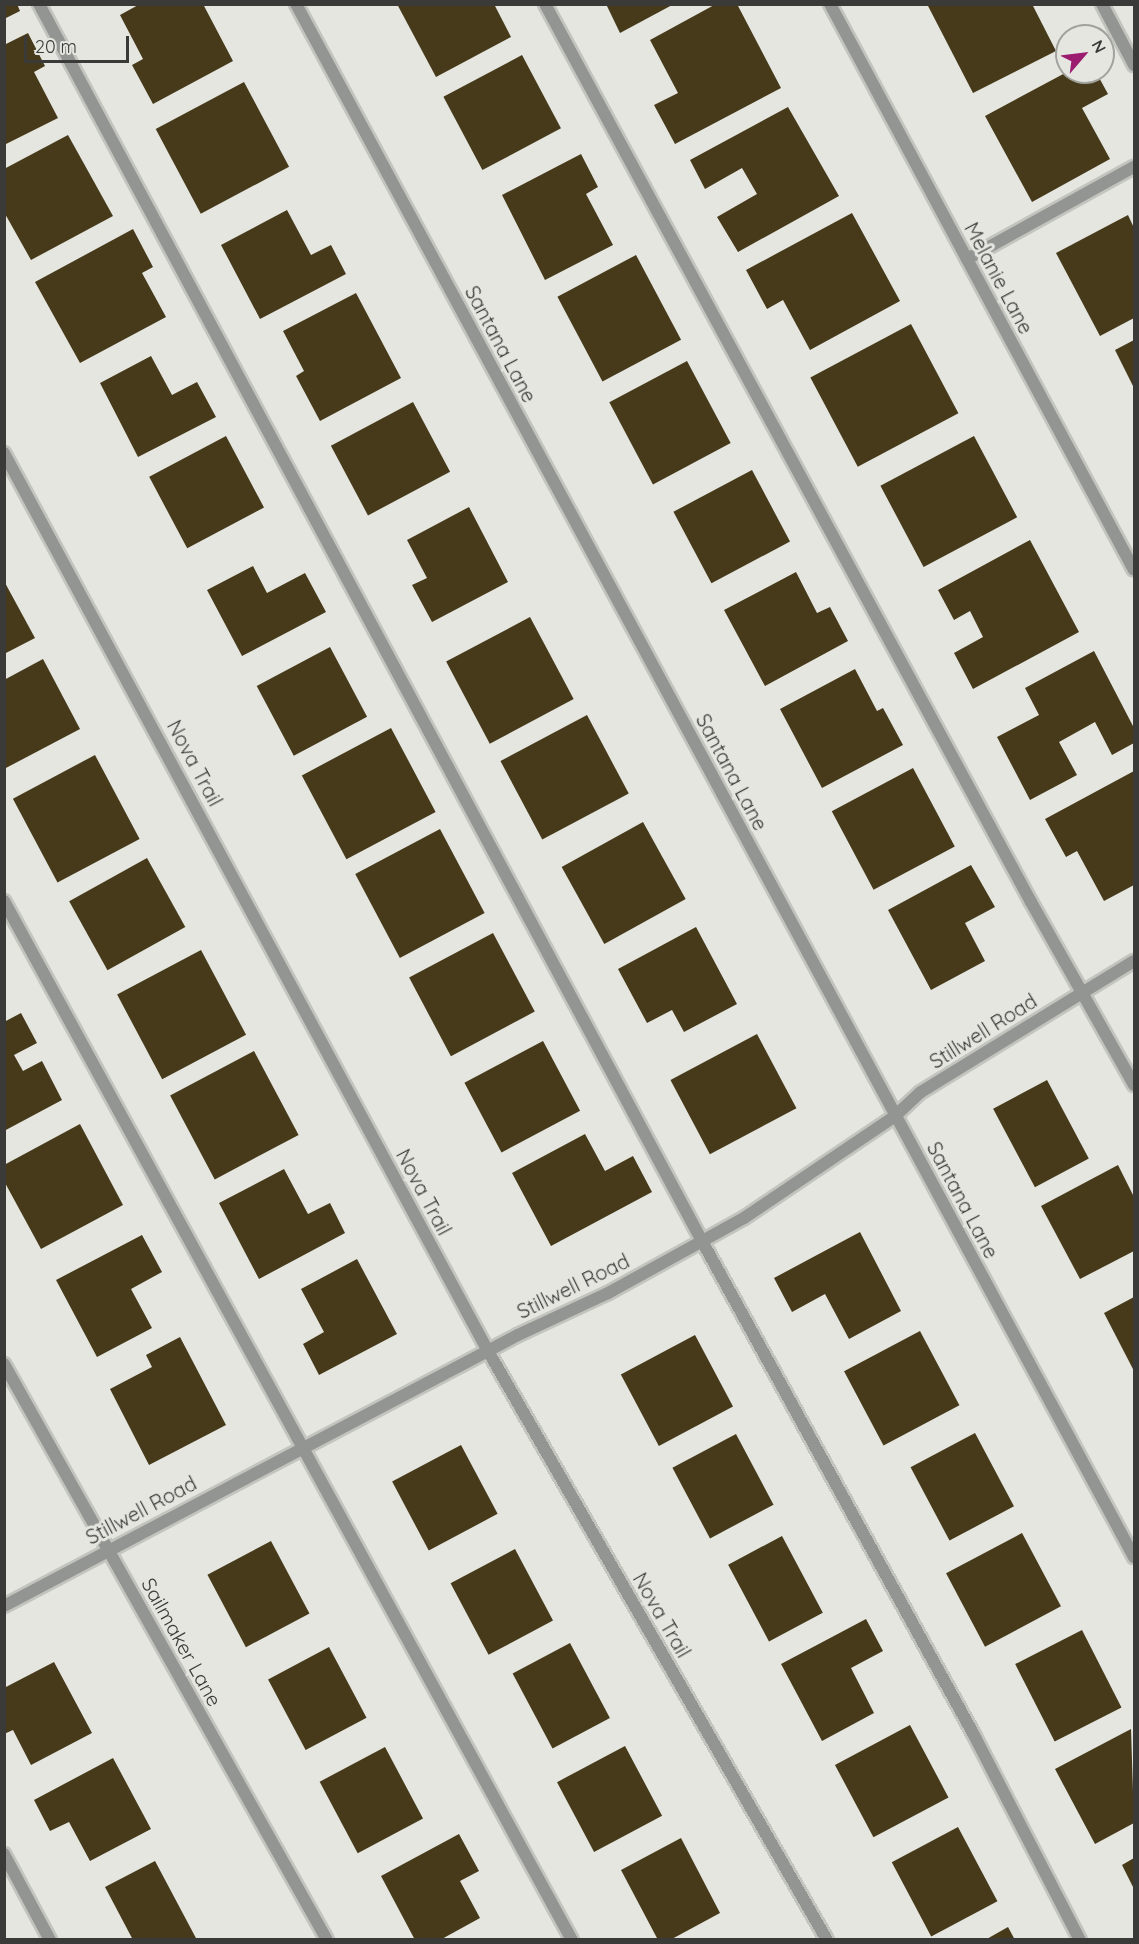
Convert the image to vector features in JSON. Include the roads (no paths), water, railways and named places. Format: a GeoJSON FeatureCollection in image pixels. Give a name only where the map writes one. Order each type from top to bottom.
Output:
{"type":"FeatureCollection","features":[{"type":"Feature","properties":{"kind":"street"},"geometry":{"type":"LineString","coordinates":[[39,4],[702,1241],[974,1735],[1080,1940]]}},
{"type":"Feature","properties":{"kind":"street","name":"Santana Lane"},"geometry":{"type":"LineString","coordinates":[[296,4],[1134,1557]]}},
{"type":"Feature","properties":{"kind":"street"},"geometry":{"type":"LineString","coordinates":[[545,4],[1019,881],[1134,1085]]}},
{"type":"Feature","properties":{"kind":"street","name":"Melanie Lane"},"geometry":{"type":"LineString","coordinates":[[830,4],[1134,570]]}},
{"type":"Feature","properties":{"kind":"street"},"geometry":{"type":"LineString","coordinates":[[1102,4],[1134,65]]}},
{"type":"Feature","properties":{"kind":"street"},"geometry":{"type":"LineString","coordinates":[[967,259],[1134,167]]}},
{"type":"Feature","properties":{"kind":"street","name":"Nova Trail"},"geometry":{"type":"LineString","coordinates":[[4,453],[488,1351],[826,1940]]}},
{"type":"Feature","properties":{"kind":"street"},"geometry":{"type":"LineString","coordinates":[[4,901],[572,1940]]}},
{"type":"Feature","properties":{"kind":"street","name":"Stillwell Road"},"geometry":{"type":"LineString","coordinates":[[4,1606],[488,1351],[608,1293],[744,1218],[895,1116],[921,1092],[1134,961]]}},
{"type":"Feature","properties":{"kind":"street","name":"Sailmaker Lane"},"geometry":{"type":"LineString","coordinates":[[4,1364],[327,1940]]}},
{"type":"Feature","properties":{"kind":"street"},"geometry":{"type":"LineString","coordinates":[[4,1854],[50,1940]]}}]}
